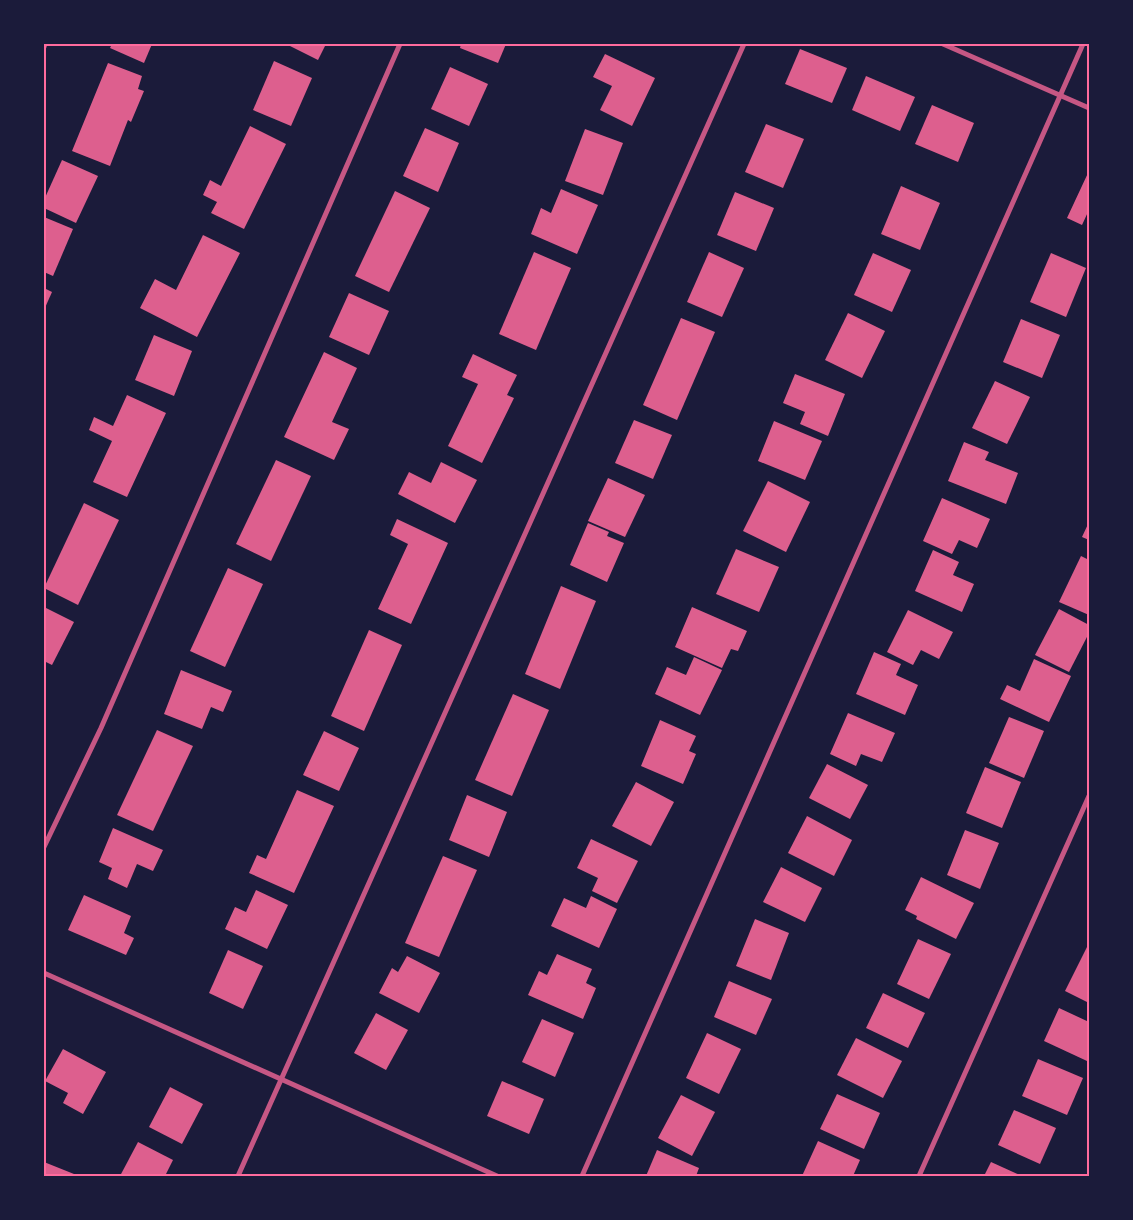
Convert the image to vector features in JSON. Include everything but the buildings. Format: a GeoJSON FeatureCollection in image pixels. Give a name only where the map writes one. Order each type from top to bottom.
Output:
{"type":"FeatureCollection","features":[{"type":"Feature","properties":{"kind":"street"},"geometry":{"type":"LineString","coordinates":[[44,847],[101,728],[400,44]]}},
{"type":"Feature","properties":{"kind":"street"},"geometry":{"type":"LineString","coordinates":[[238,1176],[744,44]]}},
{"type":"Feature","properties":{"kind":"street"},"geometry":{"type":"LineString","coordinates":[[943,44],[1089,108]]}},
{"type":"Feature","properties":{"kind":"street"},"geometry":{"type":"LineString","coordinates":[[582,1176],[1083,44]]}},
{"type":"Feature","properties":{"kind":"street"},"geometry":{"type":"LineString","coordinates":[[919,1176],[1089,796]]}},
{"type":"Feature","properties":{"kind":"street"},"geometry":{"type":"LineString","coordinates":[[44,973],[497,1176]]}}]}
